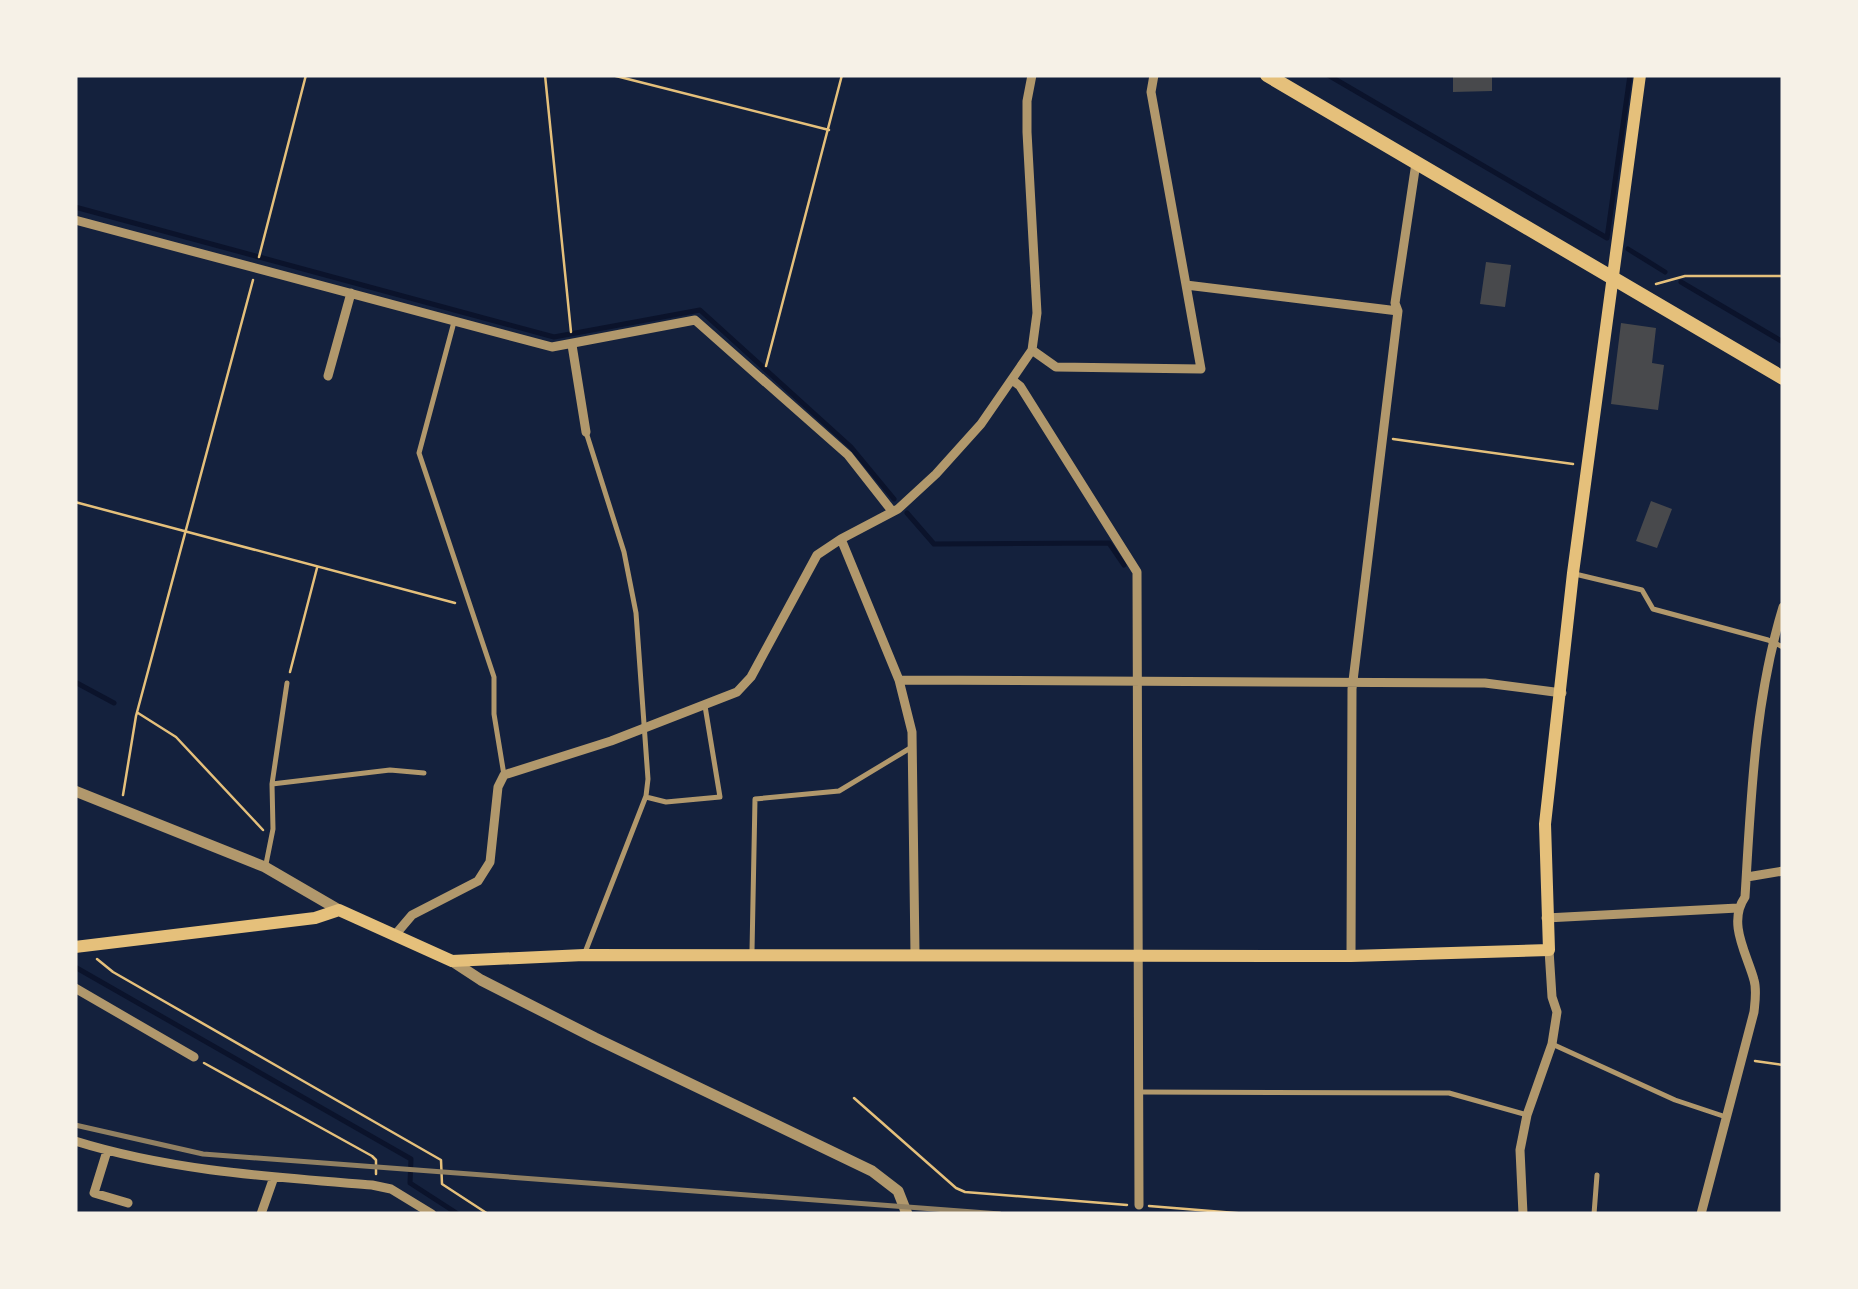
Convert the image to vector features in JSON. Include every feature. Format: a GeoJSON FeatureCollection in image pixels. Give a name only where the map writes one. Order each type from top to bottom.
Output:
{"type":"FeatureCollection","features":[{"type":"Feature","properties":{"kind":"main road"},"geometry":{"type":"LineString","coordinates":[[1267,75],[1783,378]]}},
{"type":"Feature","properties":{"kind":"main road"},"geometry":{"type":"LineString","coordinates":[[75,947],[315,918],[339,910],[452,961],[584,955],[1351,956],[1549,950],[1546,824],[1573,573],[1640,75]]}},
{"type":"Feature","properties":{"kind":"street"},"geometry":{"type":"LineString","coordinates":[[395,934],[412,916],[478,881],[490,862],[498,787],[504,775],[610,741],[737,692],[751,676],[817,555],[892,511],[958,450],[1012,380],[1032,350],[1037,313],[1027,132],[1032,75]]}},
{"type":"Feature","properties":{"kind":"street"},"geometry":{"type":"LineString","coordinates":[[1032,350],[1056,366],[1200,368],[1152,92],[1154,75]]}},
{"type":"Feature","properties":{"kind":"street"},"geometry":{"type":"LineString","coordinates":[[1351,956],[1354,680],[1398,311],[1394,302],[1416,163]]}},
{"type":"Feature","properties":{"kind":"street"},"geometry":{"type":"LineString","coordinates":[[75,220],[552,348],[695,320],[848,455],[892,511]]}},
{"type":"Feature","properties":{"kind":"street"},"geometry":{"type":"LineString","coordinates":[[1186,285],[1398,311]]}},
{"type":"Feature","properties":{"kind":"street"},"geometry":{"type":"LineString","coordinates":[[328,376],[351,293]]}},
{"type":"Feature","properties":{"kind":"street"},"geometry":{"type":"LineString","coordinates":[[572,345],[586,432]]}},
{"type":"Feature","properties":{"kind":"street"},"geometry":{"type":"LineString","coordinates":[[1012,380],[1020,386],[1136,572],[1139,1205]]}},
{"type":"Feature","properties":{"kind":"street"},"geometry":{"type":"LineString","coordinates":[[840,539],[899,680],[912,732],[914,954]]}},
{"type":"Feature","properties":{"kind":"street"},"geometry":{"type":"LineString","coordinates":[[1701,1214],[1754,1012],[1756,983],[1740,940],[1738,908],[1745,897],[1756,734],[1772,642],[1783,608]]}},
{"type":"Feature","properties":{"kind":"street"},"geometry":{"type":"LineString","coordinates":[[899,680],[1354,680],[1485,683],[1562,693]]}},
{"type":"Feature","properties":{"kind":"street"},"geometry":{"type":"LineString","coordinates":[[75,791],[265,867],[339,910]]}},
{"type":"Feature","properties":{"kind":"street"},"geometry":{"type":"LineString","coordinates":[[1746,877],[1783,871]]}},
{"type":"Feature","properties":{"kind":"street"},"geometry":{"type":"LineString","coordinates":[[1546,918],[1738,908]]}},
{"type":"Feature","properties":{"kind":"street"},"geometry":{"type":"LineString","coordinates":[[1523,1214],[1520,1161],[1527,1115],[1552,1044],[1557,1012],[1552,998],[1549,950]]}},
{"type":"Feature","properties":{"kind":"street"},"geometry":{"type":"LineString","coordinates":[[452,961],[594,1038],[872,1171],[898,1191],[907,1214]]}},
{"type":"Feature","properties":{"kind":"street"},"geometry":{"type":"LineString","coordinates":[[75,988],[194,1056]]}},
{"type":"Feature","properties":{"kind":"street"},"geometry":{"type":"LineString","coordinates":[[75,1141],[191,1168],[392,1189],[432,1214]]}},
{"type":"Feature","properties":{"kind":"street"},"geometry":{"type":"LineString","coordinates":[[106,1151],[94,1193],[128,1204]]}},
{"type":"Feature","properties":{"kind":"street"},"geometry":{"type":"LineString","coordinates":[[262,1214],[274,1177]]}},
{"type":"Feature","properties":{"kind":"lane"},"geometry":{"type":"LineString","coordinates":[[454,322],[419,453],[494,677],[494,714],[504,775]]}},
{"type":"Feature","properties":{"kind":"lane"},"geometry":{"type":"LineString","coordinates":[[584,955],[646,796],[648,779],[636,614],[624,552],[586,432]]}},
{"type":"Feature","properties":{"kind":"lane"},"geometry":{"type":"LineString","coordinates":[[1573,573],[1642,590],[1653,610],[1783,647]]}},
{"type":"Feature","properties":{"kind":"lane"},"geometry":{"type":"LineString","coordinates":[[265,867],[273,829],[272,784],[287,683]]}},
{"type":"Feature","properties":{"kind":"lane"},"geometry":{"type":"LineString","coordinates":[[646,796],[666,802],[720,798],[705,706]]}},
{"type":"Feature","properties":{"kind":"lane"},"geometry":{"type":"LineString","coordinates":[[752,955],[755,799],[839,791],[912,746]]}},
{"type":"Feature","properties":{"kind":"lane"},"geometry":{"type":"LineString","coordinates":[[272,784],[390,770],[424,772]]}},
{"type":"Feature","properties":{"kind":"lane"},"geometry":{"type":"LineString","coordinates":[[1552,1044],[1676,1100],[1726,1117]]}},
{"type":"Feature","properties":{"kind":"lane"},"geometry":{"type":"LineString","coordinates":[[1140,1092],[1450,1093],[1527,1115]]}},
{"type":"Feature","properties":{"kind":"lane"},"geometry":{"type":"LineString","coordinates":[[1594,1214],[1597,1176]]}},
{"type":"Feature","properties":{"kind":"path"},"geometry":{"type":"LineString","coordinates":[[121,810],[137,712],[306,75]]}},
{"type":"Feature","properties":{"kind":"path"},"geometry":{"type":"LineString","coordinates":[[546,75],[572,345]]}},
{"type":"Feature","properties":{"kind":"path"},"geometry":{"type":"LineString","coordinates":[[612,75],[829,130]]}},
{"type":"Feature","properties":{"kind":"path"},"geometry":{"type":"LineString","coordinates":[[760,376],[768,364],[842,75]]}},
{"type":"Feature","properties":{"kind":"path"},"geometry":{"type":"LineString","coordinates":[[1644,296],[1659,282],[1685,276],[1783,276]]}},
{"type":"Feature","properties":{"kind":"path"},"geometry":{"type":"LineString","coordinates":[[1382,438],[1590,466]]}},
{"type":"Feature","properties":{"kind":"path"},"geometry":{"type":"LineString","coordinates":[[75,502],[469,604]]}},
{"type":"Feature","properties":{"kind":"path"},"geometry":{"type":"LineString","coordinates":[[287,683],[317,566]]}},
{"type":"Feature","properties":{"kind":"path"},"geometry":{"type":"LineString","coordinates":[[137,712],[176,737],[262,830],[273,829]]}},
{"type":"Feature","properties":{"kind":"path"},"geometry":{"type":"LineString","coordinates":[[92,945],[92,955],[113,972],[441,1160],[442,1184],[488,1214]]}},
{"type":"Feature","properties":{"kind":"path"},"geometry":{"type":"LineString","coordinates":[[194,1056],[368,1154],[376,1160],[372,1185]]}},
{"type":"Feature","properties":{"kind":"path"},"geometry":{"type":"LineString","coordinates":[[1744,1060],[1783,1065]]}},
{"type":"Feature","properties":{"kind":"path"},"geometry":{"type":"LineString","coordinates":[[854,1098],[964,1192],[1248,1214]]}},
{"type":"Feature","properties":{"kind":"building"},"geometry":{"type":"Polygon","coordinates":[[[1453,75],[1492,75],[1492,91],[1453,92],[1453,75]]]}},
{"type":"Feature","properties":{"kind":"building"},"geometry":{"type":"Polygon","coordinates":[[[1486,262],[1511,265],[1505,307],[1480,304],[1486,262]]]}},
{"type":"Feature","properties":{"kind":"building"},"geometry":{"type":"Polygon","coordinates":[[[1621,323],[1656,328],[1652,363],[1664,365],[1658,410],[1611,404],[1621,323]]]}},
{"type":"Feature","properties":{"kind":"building"},"geometry":{"type":"Polygon","coordinates":[[[1651,501],[1672,509],[1657,548],[1636,541],[1651,501]]]}},
{"type":"Feature","properties":{"kind":"waterway"},"geometry":{"type":"LineString","coordinates":[[1328,75],[1607,238],[1630,75]]}},
{"type":"Feature","properties":{"kind":"waterway"},"geometry":{"type":"LineString","coordinates":[[75,207],[554,337],[700,310],[851,447],[894,499]]}},
{"type":"Feature","properties":{"kind":"waterway"},"geometry":{"type":"LineString","coordinates":[[1628,249],[1665,272]]}},
{"type":"Feature","properties":{"kind":"waterway"},"geometry":{"type":"LineString","coordinates":[[1681,282],[1783,342]]}},
{"type":"Feature","properties":{"kind":"waterway"},"geometry":{"type":"LineString","coordinates":[[907,513],[934,544],[1109,543],[1124,565]]}},
{"type":"Feature","properties":{"kind":"waterway"},"geometry":{"type":"LineString","coordinates":[[75,682],[114,703]]}},
{"type":"Feature","properties":{"kind":"waterway"},"geometry":{"type":"LineString","coordinates":[[75,967],[411,1159],[410,1183],[458,1214]]}},
{"type":"Feature","properties":{"kind":"railway"},"geometry":{"type":"LineString","coordinates":[[75,1125],[203,1154],[1000,1214]]}}]}
